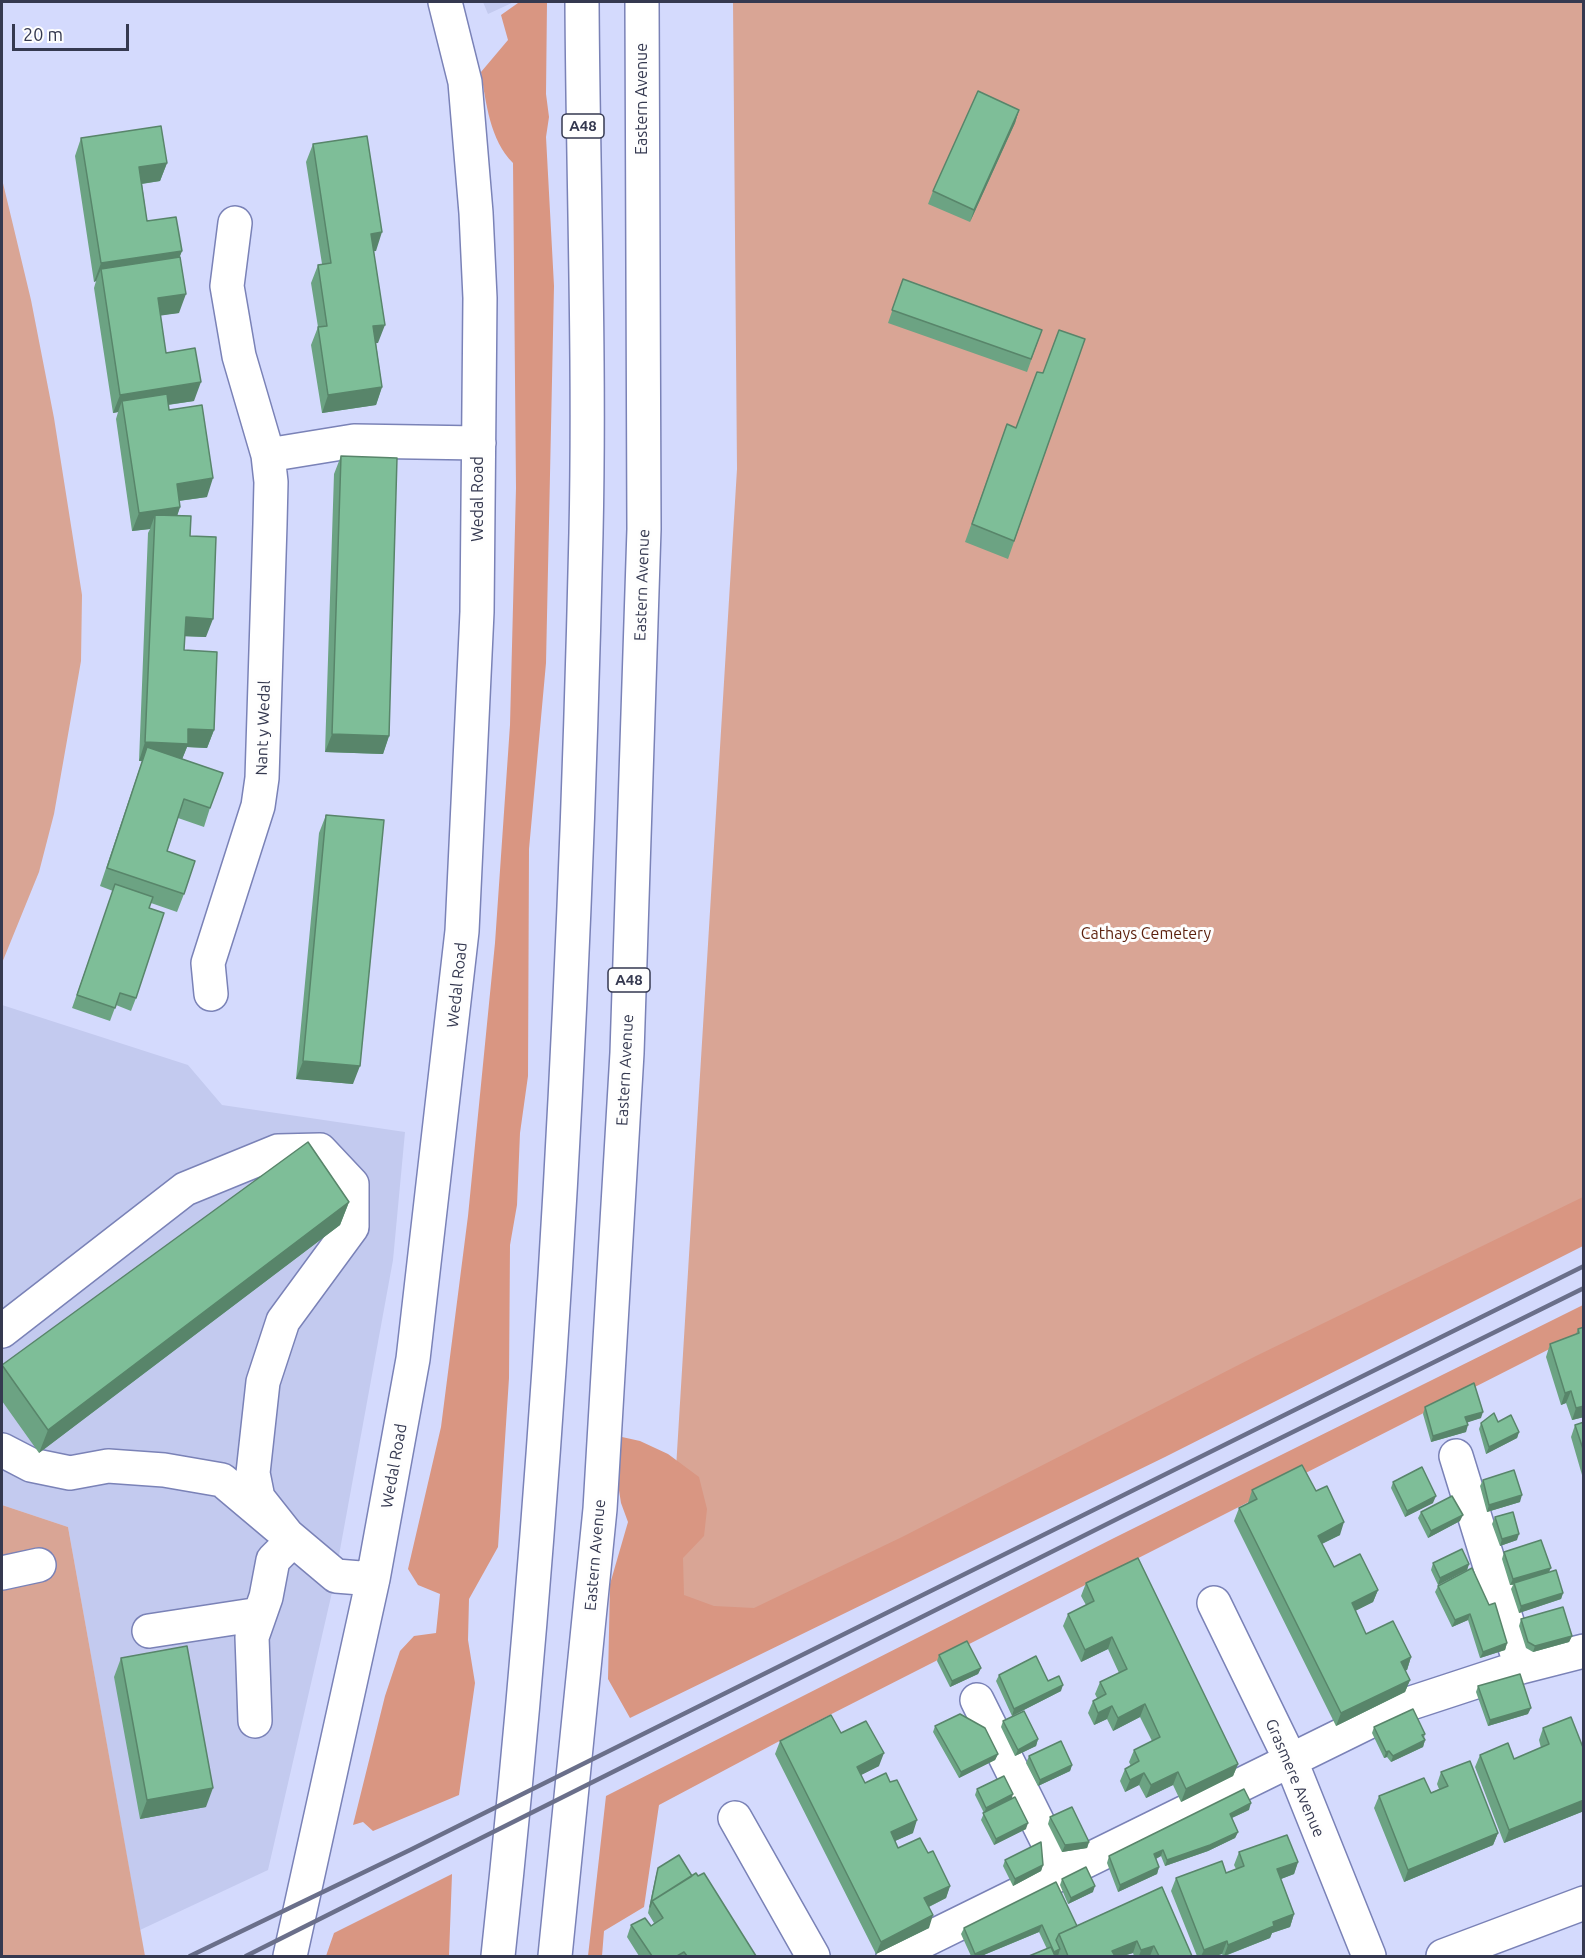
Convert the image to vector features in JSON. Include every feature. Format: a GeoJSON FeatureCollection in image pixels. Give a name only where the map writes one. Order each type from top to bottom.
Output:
{"type":"FeatureCollection","features":[{"type":"Feature","properties":{"kind":"main road","name":"Wedal Road"},"geometry":{"type":"LineString","coordinates":[[290,1956],[374,1579],[413,1359],[462,931],[477,612],[480,298],[473,158],[465,82],[445,2]]}},
{"type":"Feature","properties":{"kind":"main road","name":"A48"},"geometry":{"type":"LineString","coordinates":[[498,1956],[542,1494],[568,1039],[586,529],[582,2]]}},
{"type":"Feature","properties":{"kind":"main road","name":"Eastern Avenue"},"geometry":{"type":"LineString","coordinates":[[555,1956],[600,1509],[627,1053],[644,529],[642,2]]}},
{"type":"Feature","properties":{"kind":"main road","name":"Nant y Wedal"},"geometry":{"type":"LineString","coordinates":[[211,994],[208,963],[255,817],[262,778],[271,482],[268,455],[239,356],[227,286],[235,223]]}},
{"type":"Feature","properties":{"kind":"main road"},"geometry":{"type":"LineString","coordinates":[[268,455],[354,441],[479,443]]}},
{"type":"Feature","properties":{"kind":"main road"},"geometry":{"type":"LineString","coordinates":[[2,1331],[185,1189],[278,1151],[320,1150],[352,1184],[352,1227],[283,1321],[262,1382],[253,1473],[258,1498],[292,1541]]}},
{"type":"Feature","properties":{"kind":"main road"},"geometry":{"type":"LineString","coordinates":[[2,1450],[31,1465],[70,1473],[108,1466],[164,1470],[222,1480],[336,1576],[374,1579]]}},
{"type":"Feature","properties":{"kind":"main road"},"geometry":{"type":"LineString","coordinates":[[1456,1456],[1521,1667]]}},
{"type":"Feature","properties":{"kind":"main road"},"geometry":{"type":"LineString","coordinates":[[255,1721],[252,1637],[273,1560],[292,1541]]}},
{"type":"Feature","properties":{"kind":"main road"},"geometry":{"type":"LineString","coordinates":[[2,1572],[39,1565]]}},
{"type":"Feature","properties":{"kind":"main road","name":"Grasmere Avenue"},"geometry":{"type":"LineString","coordinates":[[1214,1603],[1290,1760],[1369,1956]]}},
{"type":"Feature","properties":{"kind":"main road"},"geometry":{"type":"LineString","coordinates":[[148,1631],[260,1614]]}},
{"type":"Feature","properties":{"kind":"main road"},"geometry":{"type":"LineString","coordinates":[[893,1956],[1412,1701],[1521,1667],[1584,1651]]}},
{"type":"Feature","properties":{"kind":"main road"},"geometry":{"type":"LineString","coordinates":[[977,1700],[1062,1871]]}},
{"type":"Feature","properties":{"kind":"main road"},"geometry":{"type":"LineString","coordinates":[[735,1818],[813,1956]]}},
{"type":"Feature","properties":{"kind":"main road"},"geometry":{"type":"LineString","coordinates":[[1443,1956],[1584,1903]]}},
{"type":"Feature","properties":{"kind":"shaded area"},"geometry":{"type":"Polygon","coordinates":[[[483,2],[514,2],[488,14],[483,2]]]}},
{"type":"Feature","properties":{"kind":"shaded area"},"geometry":{"type":"Polygon","coordinates":[[[547,2],[546,94],[549,117],[546,137],[554,286],[546,663],[529,849],[528,1076],[520,1133],[517,1205],[510,1245],[509,1378],[498,1547],[469,1599],[468,1640],[475,1683],[459,1795],[373,1831],[363,1822],[353,1825],[385,1696],[400,1651],[414,1636],[436,1633],[440,1594],[418,1585],[408,1569],[441,1427],[468,1216],[495,943],[510,725],[516,488],[513,163],[505,154],[490,121],[481,72],[508,40],[501,15],[518,3],[547,2]]]}},
{"type":"Feature","properties":{"kind":"shaded area"},"geometry":{"type":"Polygon","coordinates":[[[2,1005],[188,1065],[222,1105],[405,1132],[393,1260],[333,1588],[268,1870],[140,1930],[68,1527],[2,1505],[2,1005]]]}},
{"type":"Feature","properties":{"kind":"shaded area"},"geometry":{"type":"Polygon","coordinates":[[[1583,1197],[1583,1246],[1165,1457],[630,1718],[608,1679],[610,1584],[628,1522],[621,1503],[615,1465],[622,1437],[640,1441],[668,1454],[699,1477],[707,1509],[704,1536],[683,1558],[684,1595],[714,1606],[754,1608],[902,1537],[1256,1356],[1583,1197]]]}},
{"type":"Feature","properties":{"kind":"shaded area"},"geometry":{"type":"Polygon","coordinates":[[[1583,1305],[1583,1332],[804,1728],[659,1805],[644,1907],[604,1931],[602,1956],[588,1956],[606,1796],[1114,1538],[1583,1305]]]}},
{"type":"Feature","properties":{"kind":"shaded area"},"geometry":{"type":"Polygon","coordinates":[[[452,1874],[449,1956],[326,1956],[334,1933],[452,1874]]]}},
{"type":"Feature","properties":{"kind":"green space","name":"Cathays Cemetery"},"geometry":{"type":"Polygon","coordinates":[[[733,2],[1583,2],[1583,1211],[664,1665],[737,469],[733,2]]]}},
{"type":"Feature","properties":{"kind":"green space"},"geometry":{"type":"Polygon","coordinates":[[[2,179],[31,300],[54,418],[82,595],[81,661],[54,814],[39,872],[2,963],[2,179]]]}},
{"type":"Feature","properties":{"kind":"green space"},"geometry":{"type":"Polygon","coordinates":[[[2,1505],[68,1527],[145,1956],[2,1956],[2,1505]]]}},
{"type":"Feature","properties":{"kind":"building"},"geometry":{"type":"Polygon","coordinates":[[[978,91],[1019,110],[974,210],[933,191],[978,91]]]}},
{"type":"Feature","properties":{"kind":"building"},"geometry":{"type":"Polygon","coordinates":[[[161,126],[167,163],[139,167],[147,221],[176,217],[182,251],[101,263],[81,138],[161,126]]]}},
{"type":"Feature","properties":{"kind":"building"},"geometry":{"type":"Polygon","coordinates":[[[367,136],[382,232],[371,234],[385,325],[373,326],[382,387],[328,395],[318,327],[327,326],[318,265],[331,263],[313,144],[367,136]]]}},
{"type":"Feature","properties":{"kind":"building"},"geometry":{"type":"Polygon","coordinates":[[[180,257],[186,294],[158,298],[166,353],[195,348],[201,382],[120,395],[101,269],[180,257]]]}},
{"type":"Feature","properties":{"kind":"building"},"geometry":{"type":"Polygon","coordinates":[[[903,279],[1042,330],[1031,359],[892,310],[903,279]]]}},
{"type":"Feature","properties":{"kind":"building"},"geometry":{"type":"Polygon","coordinates":[[[1059,330],[1085,339],[1014,541],[972,524],[1007,424],[1016,428],[1037,372],[1043,373],[1059,330]]]}},
{"type":"Feature","properties":{"kind":"building"},"geometry":{"type":"Polygon","coordinates":[[[167,394],[169,410],[202,405],[213,478],[177,484],[180,507],[139,513],[122,401],[167,394]]]}},
{"type":"Feature","properties":{"kind":"building"},"geometry":{"type":"Polygon","coordinates":[[[341,456],[397,458],[389,736],[332,734],[341,456]]]}},
{"type":"Feature","properties":{"kind":"building"},"geometry":{"type":"Polygon","coordinates":[[[155,515],[191,516],[190,536],[216,537],[213,619],[186,617],[184,650],[217,652],[214,730],[188,729],[188,744],[145,742],[155,515]]]}},
{"type":"Feature","properties":{"kind":"building"},"geometry":{"type":"Polygon","coordinates":[[[147,747],[223,773],[210,808],[184,799],[167,851],[195,861],[184,894],[107,868],[147,747]]]}},
{"type":"Feature","properties":{"kind":"building"},"geometry":{"type":"Polygon","coordinates":[[[326,815],[384,820],[360,1066],[303,1061],[326,815]]]}},
{"type":"Feature","properties":{"kind":"building"},"geometry":{"type":"Polygon","coordinates":[[[115,884],[153,897],[149,908],[164,913],[136,998],[120,993],[115,1008],[77,995],[115,884]]]}},
{"type":"Feature","properties":{"kind":"building"},"geometry":{"type":"Polygon","coordinates":[[[308,1142],[349,1202],[48,1430],[2,1365],[308,1142]]]}},
{"type":"Feature","properties":{"kind":"building"},"geometry":{"type":"Polygon","coordinates":[[[1584,1327],[1584,1406],[1576,1408],[1571,1391],[1565,1393],[1550,1344],[1579,1333],[1578,1329],[1584,1327]]]}},
{"type":"Feature","properties":{"kind":"building"},"geometry":{"type":"Polygon","coordinates":[[[1474,1383],[1483,1412],[1465,1417],[1468,1425],[1433,1436],[1425,1407],[1474,1383]]]}},
{"type":"Feature","properties":{"kind":"building"},"geometry":{"type":"Polygon","coordinates":[[[1494,1413],[1498,1422],[1511,1415],[1519,1432],[1489,1447],[1481,1423],[1494,1413]]]}},
{"type":"Feature","properties":{"kind":"building"},"geometry":{"type":"Polygon","coordinates":[[[1584,1422],[1584,1452],[1575,1425],[1584,1422]]]}},
{"type":"Feature","properties":{"kind":"building"},"geometry":{"type":"Polygon","coordinates":[[[1302,1465],[1316,1491],[1327,1486],[1344,1522],[1318,1536],[1334,1567],[1360,1554],[1378,1590],[1352,1603],[1366,1634],[1393,1621],[1411,1657],[1401,1662],[1410,1680],[1341,1713],[1239,1508],[1257,1499],[1252,1490],[1302,1465]]]}},
{"type":"Feature","properties":{"kind":"building"},"geometry":{"type":"Polygon","coordinates":[[[1422,1467],[1436,1496],[1407,1511],[1393,1482],[1422,1467]]]}},
{"type":"Feature","properties":{"kind":"building"},"geometry":{"type":"Polygon","coordinates":[[[1514,1470],[1522,1495],[1489,1505],[1483,1480],[1514,1470]]]}},
{"type":"Feature","properties":{"kind":"building"},"geometry":{"type":"Polygon","coordinates":[[[1452,1496],[1463,1515],[1431,1531],[1421,1512],[1452,1496]]]}},
{"type":"Feature","properties":{"kind":"building"},"geometry":{"type":"Polygon","coordinates":[[[1513,1512],[1519,1534],[1502,1539],[1495,1517],[1513,1512]]]}},
{"type":"Feature","properties":{"kind":"building"},"geometry":{"type":"Polygon","coordinates":[[[1541,1540],[1551,1568],[1513,1579],[1504,1552],[1541,1540]]]}},
{"type":"Feature","properties":{"kind":"building"},"geometry":{"type":"Polygon","coordinates":[[[1462,1549],[1469,1564],[1440,1578],[1433,1563],[1462,1549]]]}},
{"type":"Feature","properties":{"kind":"building"},"geometry":{"type":"Polygon","coordinates":[[[1138,1558],[1238,1764],[1186,1789],[1178,1772],[1151,1785],[1144,1773],[1130,1780],[1125,1769],[1139,1761],[1134,1750],[1160,1737],[1145,1704],[1118,1718],[1112,1706],[1098,1713],[1093,1701],[1106,1694],[1100,1682],[1127,1669],[1112,1637],[1085,1650],[1068,1614],[1094,1601],[1086,1583],[1138,1558]]]}},
{"type":"Feature","properties":{"kind":"building"},"geometry":{"type":"Polygon","coordinates":[[[1472,1568],[1489,1605],[1495,1603],[1507,1643],[1483,1652],[1470,1614],[1455,1620],[1438,1586],[1472,1568]]]}},
{"type":"Feature","properties":{"kind":"building"},"geometry":{"type":"Polygon","coordinates":[[[1556,1570],[1563,1593],[1521,1606],[1514,1583],[1556,1570]]]}},
{"type":"Feature","properties":{"kind":"building"},"geometry":{"type":"Polygon","coordinates":[[[1563,1607],[1572,1636],[1535,1646],[1528,1642],[1521,1619],[1563,1607]]]}},
{"type":"Feature","properties":{"kind":"building"},"geometry":{"type":"Polygon","coordinates":[[[967,1641],[981,1668],[952,1681],[939,1655],[967,1641]]]}},
{"type":"Feature","properties":{"kind":"building"},"geometry":{"type":"Polygon","coordinates":[[[187,1646],[213,1788],[147,1800],[121,1658],[187,1646]]]}},
{"type":"Feature","properties":{"kind":"building"},"geometry":{"type":"Polygon","coordinates":[[[1036,1656],[1048,1681],[1059,1676],[1063,1685],[1014,1709],[999,1675],[1036,1656]]]}},
{"type":"Feature","properties":{"kind":"building"},"geometry":{"type":"Polygon","coordinates":[[[1520,1674],[1531,1708],[1490,1720],[1478,1686],[1520,1674]]]}},
{"type":"Feature","properties":{"kind":"building"},"geometry":{"type":"Polygon","coordinates":[[[1413,1709],[1425,1734],[1422,1735],[1425,1740],[1393,1756],[1389,1751],[1386,1752],[1374,1727],[1413,1709]]]}},
{"type":"Feature","properties":{"kind":"building"},"geometry":{"type":"Polygon","coordinates":[[[1024,1711],[1038,1739],[1018,1750],[1003,1721],[1024,1711]]]}},
{"type":"Feature","properties":{"kind":"building"},"geometry":{"type":"Polygon","coordinates":[[[960,1714],[985,1728],[998,1754],[961,1772],[935,1726],[960,1714]]]}},
{"type":"Feature","properties":{"kind":"building"},"geometry":{"type":"Polygon","coordinates":[[[831,1715],[841,1733],[866,1721],[884,1753],[857,1767],[865,1783],[886,1773],[890,1782],[897,1780],[917,1820],[891,1832],[898,1848],[920,1838],[928,1853],[933,1851],[950,1886],[924,1898],[933,1915],[881,1942],[780,1741],[831,1715]]]}},
{"type":"Feature","properties":{"kind":"building"},"geometry":{"type":"Polygon","coordinates":[[[1571,1717],[1584,1750],[1584,1800],[1509,1830],[1480,1755],[1508,1743],[1514,1759],[1549,1744],[1543,1728],[1571,1717]]]}},
{"type":"Feature","properties":{"kind":"building"},"geometry":{"type":"Polygon","coordinates":[[[1061,1741],[1072,1765],[1040,1780],[1029,1756],[1061,1741]]]}},
{"type":"Feature","properties":{"kind":"building"},"geometry":{"type":"Polygon","coordinates":[[[1470,1761],[1498,1833],[1408,1870],[1379,1796],[1424,1778],[1431,1793],[1448,1786],[1441,1772],[1470,1761]]]}},
{"type":"Feature","properties":{"kind":"building"},"geometry":{"type":"Polygon","coordinates":[[[1004,1776],[1013,1794],[986,1808],[977,1789],[1004,1776]]]}},
{"type":"Feature","properties":{"kind":"building"},"geometry":{"type":"Polygon","coordinates":[[[1244,1789],[1251,1803],[1230,1814],[1238,1832],[1210,1845],[1167,1860],[1163,1850],[1154,1854],[1159,1867],[1120,1885],[1109,1856],[1244,1789]]]}},
{"type":"Feature","properties":{"kind":"building"},"geometry":{"type":"Polygon","coordinates":[[[1015,1797],[1028,1823],[996,1839],[983,1813],[1015,1797]]]}},
{"type":"Feature","properties":{"kind":"building"},"geometry":{"type":"Polygon","coordinates":[[[1072,1807],[1089,1842],[1065,1845],[1050,1817],[1072,1807]]]}},
{"type":"Feature","properties":{"kind":"building"},"geometry":{"type":"Polygon","coordinates":[[[1287,1835],[1298,1862],[1277,1869],[1294,1914],[1273,1922],[1274,1926],[1228,1945],[1227,1941],[1204,1950],[1176,1878],[1222,1861],[1226,1873],[1244,1866],[1239,1852],[1287,1835]]]}},
{"type":"Feature","properties":{"kind":"building"},"geometry":{"type":"Polygon","coordinates":[[[1041,1842],[1043,1865],[1015,1879],[1005,1860],[1041,1842]]]}},
{"type":"Feature","properties":{"kind":"building"},"geometry":{"type":"Polygon","coordinates":[[[679,1855],[692,1876],[652,1901],[650,1907],[658,1868],[679,1855]]]}},
{"type":"Feature","properties":{"kind":"building"},"geometry":{"type":"Polygon","coordinates":[[[1086,1867],[1095,1886],[1071,1898],[1062,1879],[1086,1867]]]}},
{"type":"Feature","properties":{"kind":"building"},"geometry":{"type":"Polygon","coordinates":[[[696,1873],[698,1876],[704,1873],[756,1956],[687,1956],[684,1952],[677,1956],[652,1956],[631,1925],[645,1918],[651,1926],[663,1918],[652,1901],[696,1873]]]}},
{"type":"Feature","properties":{"kind":"building"},"geometry":{"type":"Polygon","coordinates":[[[1056,1882],[1077,1926],[1059,1934],[1056,1940],[1060,1949],[1054,1952],[1042,1925],[975,1954],[964,1928],[1056,1882]]]}},
{"type":"Feature","properties":{"kind":"building"},"geometry":{"type":"Polygon","coordinates":[[[1162,1887],[1192,1956],[1159,1956],[1154,1946],[1141,1950],[1137,1941],[1112,1951],[1115,1956],[1068,1956],[1059,1934],[1162,1887]]]}},
{"type":"Feature","properties":{"kind":"building"},"geometry":{"type":"Polygon","coordinates":[[[1051,1947],[1055,1956],[1029,1956],[1051,1947]]]}},
{"type":"Feature","properties":{"kind":"railway"},"geometry":{"type":"LineString","coordinates":[[190,1956],[410,1850],[1584,1266]]}},
{"type":"Feature","properties":{"kind":"railway"},"geometry":{"type":"LineString","coordinates":[[246,1956],[1123,1516],[1584,1288]]}}]}
